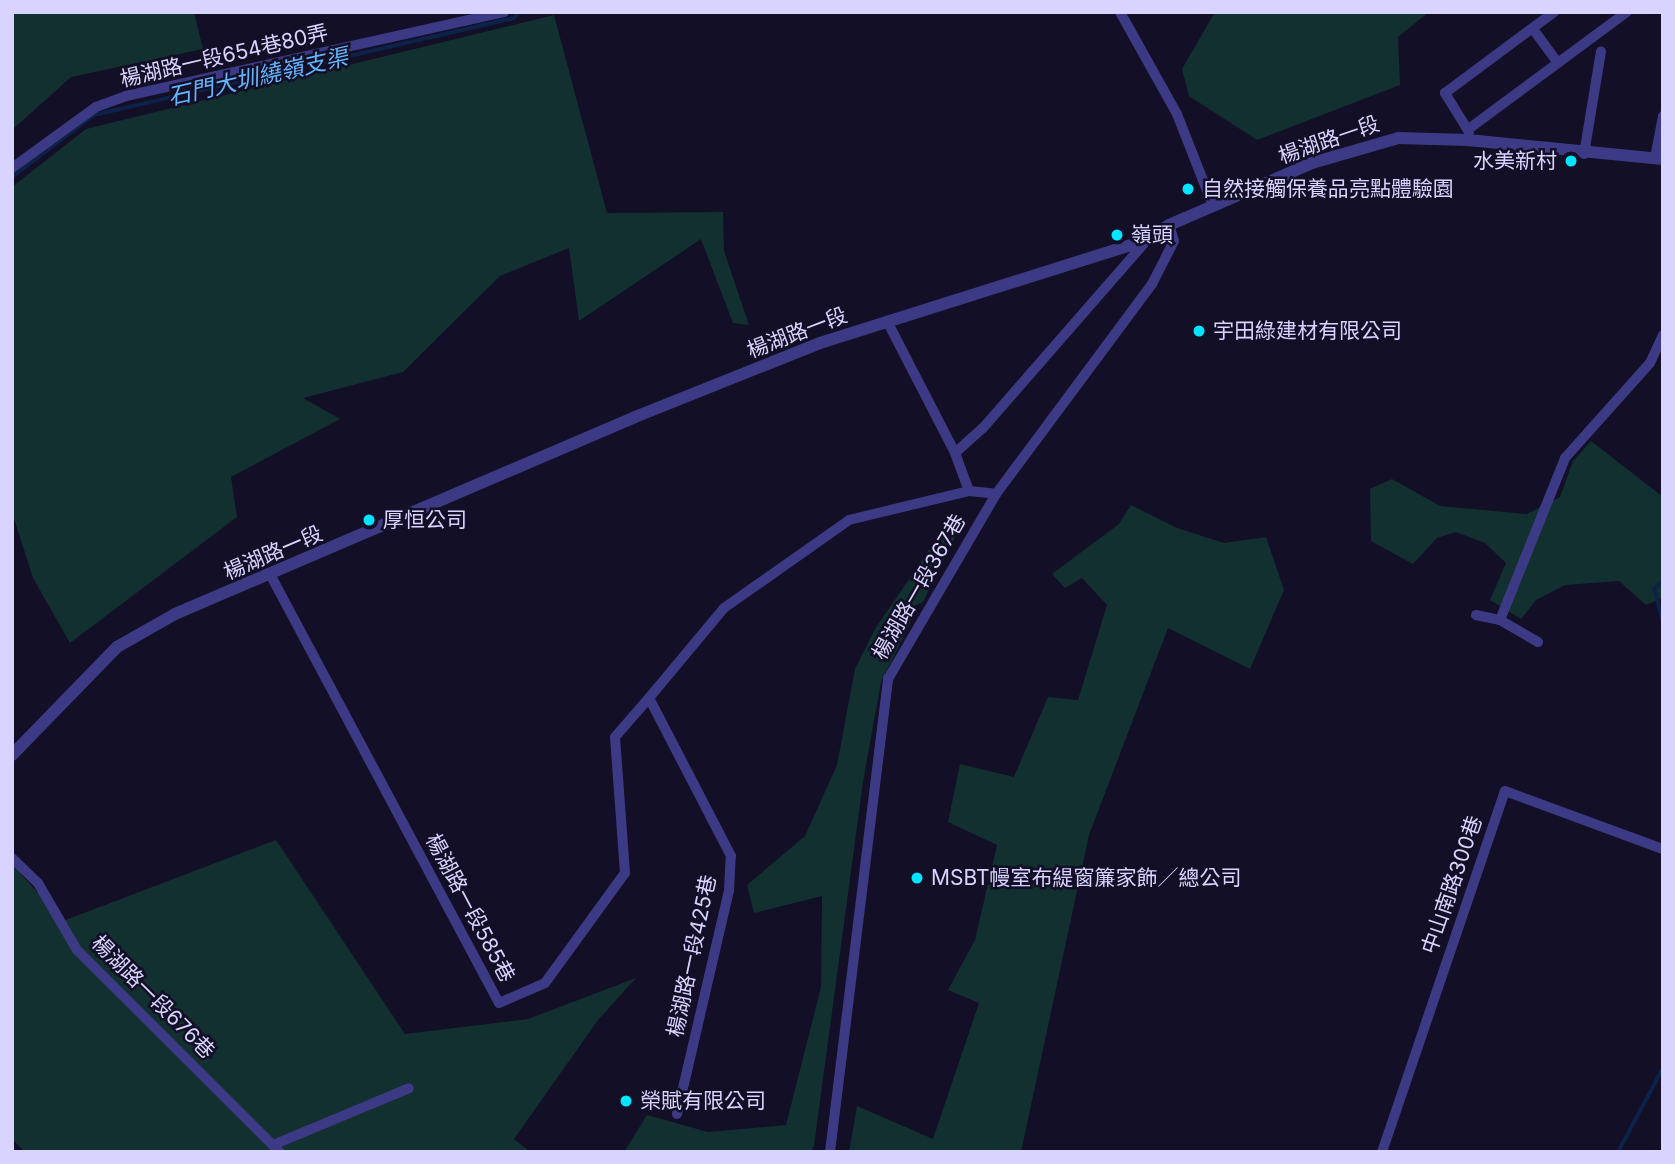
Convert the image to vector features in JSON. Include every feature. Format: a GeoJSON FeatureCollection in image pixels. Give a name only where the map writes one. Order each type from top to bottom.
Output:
{"type":"FeatureCollection","features":[{"type":"Feature","properties":{"kind":"street","name":"楊湖路一段654巷80弄"},"geometry":{"type":"LineString","coordinates":[[12,168],[96,107],[126,96],[504,12]]}},
{"type":"Feature","properties":{"kind":"street"},"geometry":{"type":"LineString","coordinates":[[1120,12],[1177,114],[1213,206]]}},
{"type":"Feature","properties":{"kind":"street"},"geometry":{"type":"LineString","coordinates":[[1554,12],[1445,93],[1469,134],[1558,63],[1628,12]]}},
{"type":"Feature","properties":{"kind":"street"},"geometry":{"type":"LineString","coordinates":[[1533,29],[1558,63]]}},
{"type":"Feature","properties":{"kind":"street"},"geometry":{"type":"LineString","coordinates":[[1584,154],[1601,51]]}},
{"type":"Feature","properties":{"kind":"street"},"geometry":{"type":"LineString","coordinates":[[1659,159],[1663,116]]}},
{"type":"Feature","properties":{"kind":"street","name":"楊湖路一段"},"geometry":{"type":"LineString","coordinates":[[12,755],[117,647],[141,630],[271,576],[635,416],[887,321],[1146,240],[1169,225],[1213,206],[1373,143],[1398,138],[1469,134],[1584,154],[1659,159]]}},
{"type":"Feature","properties":{"kind":"street","name":"楊湖路一段367巷"},"geometry":{"type":"LineString","coordinates":[[830,1152],[888,679],[996,494],[1152,284],[1174,241],[1169,225]]}},
{"type":"Feature","properties":{"kind":"street"},"geometry":{"type":"LineString","coordinates":[[954,453],[983,428],[1146,240]]}},
{"type":"Feature","properties":{"kind":"street"},"geometry":{"type":"LineString","coordinates":[[887,321],[954,453],[969,491]]}},
{"type":"Feature","properties":{"kind":"street"},"geometry":{"type":"LineString","coordinates":[[1500,621],[1565,458],[1650,362],[1663,335]]}},
{"type":"Feature","properties":{"kind":"street"},"geometry":{"type":"LineString","coordinates":[[649,698],[723,608],[849,520],[969,491],[996,494]]}},
{"type":"Feature","properties":{"kind":"street","name":"楊湖路一段585巷"},"geometry":{"type":"LineString","coordinates":[[271,576],[499,1003],[545,983],[625,873],[615,737],[649,698]]}},
{"type":"Feature","properties":{"kind":"street"},"geometry":{"type":"LineString","coordinates":[[1476,615],[1500,621],[1538,642]]}},
{"type":"Feature","properties":{"kind":"street","name":"楊湖路一段425巷"},"geometry":{"type":"LineString","coordinates":[[649,698],[731,856],[729,890],[677,1114]]}},
{"type":"Feature","properties":{"kind":"street","name":"中山南路300巷"},"geometry":{"type":"LineString","coordinates":[[1382,1152],[1505,790],[1663,849]]}},
{"type":"Feature","properties":{"kind":"street","name":"楊湖路一段676巷"},"geometry":{"type":"LineString","coordinates":[[12,858],[38,883],[77,950],[276,1148]]}},
{"type":"Feature","properties":{"kind":"street"},"geometry":{"type":"LineString","coordinates":[[276,1148],[409,1088]]}},
{"type":"Feature","properties":{"kind":"green space"},"geometry":{"type":"Polygon","coordinates":[[[12,12],[194,12],[203,49],[71,77],[12,130],[12,12]]]}},
{"type":"Feature","properties":{"kind":"green space"},"geometry":{"type":"Polygon","coordinates":[[[1215,12],[1429,12],[1398,37],[1400,85],[1257,140],[1189,96],[1182,69],[1215,12]]]}},
{"type":"Feature","properties":{"kind":"green space"},"geometry":{"type":"Polygon","coordinates":[[[554,15],[607,213],[723,212],[724,251],[749,325],[733,323],[701,239],[579,321],[569,248],[500,276],[403,372],[303,398],[340,419],[231,477],[237,517],[70,643],[33,578],[12,512],[12,187],[86,129],[554,15]]]}},
{"type":"Feature","properties":{"kind":"green space"},"geometry":{"type":"Polygon","coordinates":[[[1591,441],[1663,497],[1663,598],[1646,605],[1619,581],[1565,585],[1536,600],[1521,619],[1490,600],[1506,563],[1485,543],[1456,532],[1437,538],[1413,564],[1371,541],[1370,489],[1392,479],[1440,506],[1527,514],[1560,497],[1573,461],[1591,441]]]}},
{"type":"Feature","properties":{"kind":"green space"},"geometry":{"type":"Polygon","coordinates":[[[1131,505],[1177,528],[1224,543],[1266,537],[1284,590],[1250,669],[1168,628],[1089,835],[1021,1152],[849,1152],[857,1106],[933,1139],[979,1003],[948,990],[975,940],[997,845],[948,822],[960,764],[1014,777],[1048,697],[1078,700],[1107,605],[1082,578],[1065,588],[1052,574],[1119,524],[1131,505]]]}},
{"type":"Feature","properties":{"kind":"green space"},"geometry":{"type":"Polygon","coordinates":[[[960,527],[923,602],[914,606],[910,624],[881,682],[863,782],[814,1146],[811,1152],[624,1152],[647,1115],[708,1132],[786,1125],[821,987],[822,896],[754,913],[747,885],[805,836],[837,765],[855,669],[875,629],[935,541],[960,527]]]}},
{"type":"Feature","properties":{"kind":"green space"},"geometry":{"type":"Polygon","coordinates":[[[276,840],[405,1034],[528,1019],[636,978],[598,1020],[514,1139],[530,1152],[25,1152],[12,1139],[12,864],[63,921],[276,840]]]}},
{"type":"Feature","properties":{"kind":"waterway","name":"石門大圳繞嶺支渠"},"geometry":{"type":"LineString","coordinates":[[12,177],[94,115],[514,18],[519,12]]}},
{"type":"Feature","properties":{"kind":"waterway"},"geometry":{"type":"LineString","coordinates":[[1663,582],[1655,589],[1663,622]]}},
{"type":"Feature","properties":{"kind":"waterway"},"geometry":{"type":"LineString","coordinates":[[1618,1152],[1663,1068]]}},
{"type":"Feature","properties":{"kind":"place","name":"水美新村"},"geometry":{"type":"Point","coordinates":[1571,161]}},
{"type":"Feature","properties":{"kind":"place","name":"自然接觸保養品亮點體驗園"},"geometry":{"type":"Point","coordinates":[1188,189]}},
{"type":"Feature","properties":{"kind":"place","name":"嶺頭"},"geometry":{"type":"Point","coordinates":[1117,235]}},
{"type":"Feature","properties":{"kind":"place","name":"宇田綠建材有限公司"},"geometry":{"type":"Point","coordinates":[1199,331]}},
{"type":"Feature","properties":{"kind":"place","name":"厚恒公司"},"geometry":{"type":"Point","coordinates":[369,520]}},
{"type":"Feature","properties":{"kind":"place","name":"MSBT幔室布緹窗簾家飾／總公司"},"geometry":{"type":"Point","coordinates":[917,878]}},
{"type":"Feature","properties":{"kind":"place","name":"榮賦有限公司"},"geometry":{"type":"Point","coordinates":[626,1101]}}]}
